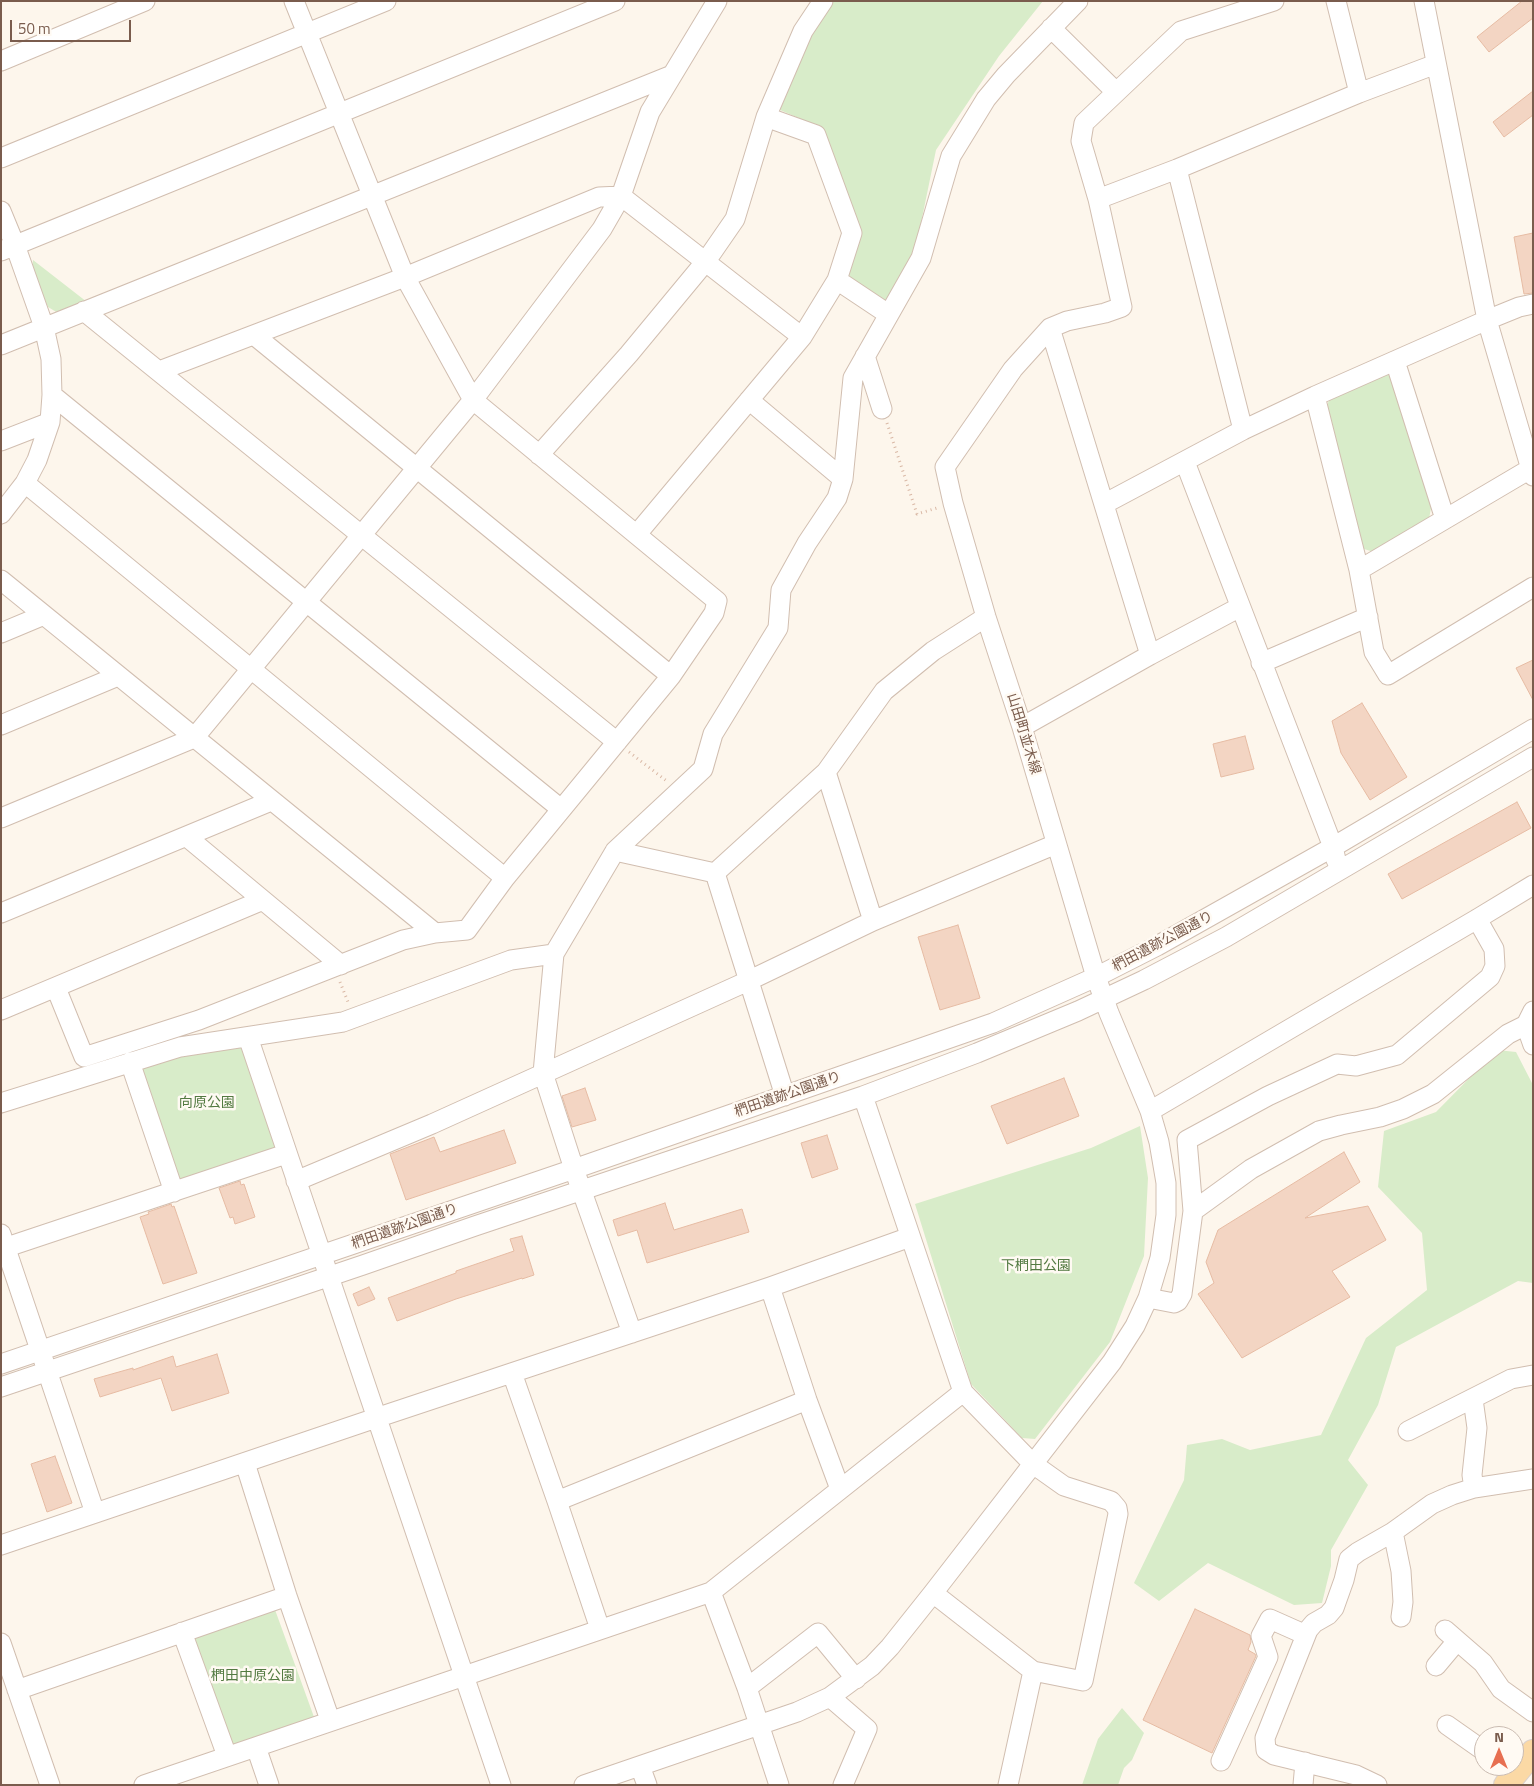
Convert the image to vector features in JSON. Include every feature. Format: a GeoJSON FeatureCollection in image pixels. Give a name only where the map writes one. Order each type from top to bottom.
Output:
{"type":"FeatureCollection","features":[{"type":"Feature","properties":{"kind":"street"},"geometry":{"type":"LineString","coordinates":[[1,62],[146,1]]}},
{"type":"Feature","properties":{"kind":"street"},"geometry":{"type":"LineString","coordinates":[[56,988],[84,1056],[199,1020],[403,940],[435,933],[467,930],[505,878],[671,676],[714,613],[716,600],[472,400],[405,277],[294,1]]}},
{"type":"Feature","properties":{"kind":"street"},"geometry":{"type":"LineString","coordinates":[[1,158],[386,1]]}},
{"type":"Feature","properties":{"kind":"street"},"geometry":{"type":"LineString","coordinates":[[8,248],[615,1]]}},
{"type":"Feature","properties":{"kind":"street"},"geometry":{"type":"LineString","coordinates":[[1,818],[194,738],[472,400],[602,229],[621,196],[650,112],[717,1]]}},
{"type":"Feature","properties":{"kind":"street"},"geometry":{"type":"LineString","coordinates":[[539,454],[629,354],[706,261],[736,218],[766,116],[803,31],[823,1]]}},
{"type":"Feature","properties":{"kind":"street"},"geometry":{"type":"LineString","coordinates":[[632,1333],[574,1169],[543,1073],[554,954],[615,851],[678,790],[703,769],[713,734],[778,628],[781,590],[807,543],[837,498],[844,479],[853,378],[921,258],[951,156],[986,99],[1006,75],[1078,1]]}},
{"type":"Feature","properties":{"kind":"street"},"geometry":{"type":"LineString","coordinates":[[1150,654],[1050,328],[1067,321],[1106,313],[1122,307],[1098,199],[1081,141],[1084,123],[1181,31],[1274,1]]}},
{"type":"Feature","properties":{"kind":"street"},"geometry":{"type":"LineString","coordinates":[[1336,1],[1359,93]]}},
{"type":"Feature","properties":{"kind":"street"},"geometry":{"type":"LineString","coordinates":[[1359,570],[1445,519],[1531,472],[1487,320],[1424,1]]}},
{"type":"Feature","properties":{"kind":"street"},"geometry":{"type":"LineString","coordinates":[[1052,28],[1116,92]]}},
{"type":"Feature","properties":{"kind":"street"},"geometry":{"type":"LineString","coordinates":[[1098,199],[1177,169],[1359,93],[1436,64]]}},
{"type":"Feature","properties":{"kind":"street"},"geometry":{"type":"LineString","coordinates":[[1,344],[672,75]]}},
{"type":"Feature","properties":{"kind":"street"},"geometry":{"type":"LineString","coordinates":[[637,534],[802,337],[837,280],[852,233],[816,135],[766,116]]}},
{"type":"Feature","properties":{"kind":"street"},"geometry":{"type":"LineString","coordinates":[[1177,169],[1243,430]]}},
{"type":"Feature","properties":{"kind":"street"},"geometry":{"type":"LineString","coordinates":[[159,371],[405,277],[599,197],[621,196],[802,337]]}},
{"type":"Feature","properties":{"kind":"street"},"geometry":{"type":"LineString","coordinates":[[1,211],[8,248],[44,327],[51,359],[52,395],[50,422],[37,460],[25,483],[1,514]]}},
{"type":"Feature","properties":{"kind":"street"},"geometry":{"type":"LineString","coordinates":[[837,280],[888,314]]}},
{"type":"Feature","properties":{"kind":"street"},"geometry":{"type":"LineString","coordinates":[[1104,504],[1243,430],[1315,396],[1487,320],[1519,307],[1533,304]]}},
{"type":"Feature","properties":{"kind":"street"},"geometry":{"type":"LineString","coordinates":[[84,311],[617,742]]}},
{"type":"Feature","properties":{"kind":"street","name":"山田町並木線"},"geometry":{"type":"LineString","coordinates":[[584,1785],[789,1716],[830,1697],[872,1666],[890,1647],[933,1593],[1116,1356],[1135,1326],[1157,1272],[1165,1230],[1166,1199],[1162,1155],[1150,1111],[1103,999],[1096,977],[1022,727],[986,617],[953,503],[945,468],[1013,369],[1050,328]]}},
{"type":"Feature","properties":{"kind":"street"},"geometry":{"type":"LineString","coordinates":[[254,335],[671,676]]}},
{"type":"Feature","properties":{"kind":"street"},"geometry":{"type":"LineString","coordinates":[[865,356],[882,409]]}},
{"type":"Feature","properties":{"kind":"street"},"geometry":{"type":"LineString","coordinates":[[1395,361],[1445,519]]}},
{"type":"Feature","properties":{"kind":"street"},"geometry":{"type":"LineString","coordinates":[[52,395],[561,809]]}},
{"type":"Feature","properties":{"kind":"street"},"geometry":{"type":"LineString","coordinates":[[1315,396],[1359,570],[1374,652],[1388,674],[1533,587]]}},
{"type":"Feature","properties":{"kind":"street"},"geometry":{"type":"LineString","coordinates":[[749,400],[844,479]]}},
{"type":"Feature","properties":{"kind":"street"},"geometry":{"type":"LineString","coordinates":[[1,442],[50,422]]}},
{"type":"Feature","properties":{"kind":"street"},"geometry":{"type":"LineString","coordinates":[[1185,462],[1333,847],[1338,873]]}},
{"type":"Feature","properties":{"kind":"street"},"geometry":{"type":"LineString","coordinates":[[25,483],[505,878]]}},
{"type":"Feature","properties":{"kind":"street"},"geometry":{"type":"LineString","coordinates":[[1,580],[435,933]]}},
{"type":"Feature","properties":{"kind":"street"},"geometry":{"type":"LineString","coordinates":[[1022,727],[1150,654],[1240,607]]}},
{"type":"Feature","properties":{"kind":"street"},"geometry":{"type":"LineString","coordinates":[[1,633],[44,615]]}},
{"type":"Feature","properties":{"kind":"street"},"geometry":{"type":"LineString","coordinates":[[714,873],[826,772],[884,691],[933,651],[986,617]]}},
{"type":"Feature","properties":{"kind":"street"},"geometry":{"type":"LineString","coordinates":[[1261,663],[1368,617]]}},
{"type":"Feature","properties":{"kind":"street"},"geometry":{"type":"LineString","coordinates":[[1,725],[118,676]]}},
{"type":"Feature","properties":{"kind":"street","name":"椚田遺跡公園通り"},"geometry":{"type":"LineString","coordinates":[[1,1364],[786,1096],[993,1022],[1096,977],[1234,904],[1533,729]]}},
{"type":"Feature","properties":{"kind":"street","name":"椚田遺跡公園通り"},"geometry":{"type":"LineString","coordinates":[[1,1387],[863,1096],[1078,1012],[1226,938],[1533,757]]}},
{"type":"Feature","properties":{"kind":"street"},"geometry":{"type":"LineString","coordinates":[[826,772],[873,921]]}},
{"type":"Feature","properties":{"kind":"street"},"geometry":{"type":"LineString","coordinates":[[1,913],[271,801]]}},
{"type":"Feature","properties":{"kind":"street"},"geometry":{"type":"LineString","coordinates":[[187,836],[338,966]]}},
{"type":"Feature","properties":{"kind":"street"},"geometry":{"type":"LineString","coordinates":[[296,1181],[432,1124],[748,981],[873,921],[1056,844]]}},
{"type":"Feature","properties":{"kind":"street"},"geometry":{"type":"LineString","coordinates":[[615,851],[714,873]]}},
{"type":"Feature","properties":{"kind":"street"},"geometry":{"type":"LineString","coordinates":[[714,873],[786,1096]]}},
{"type":"Feature","properties":{"kind":"street"},"geometry":{"type":"LineString","coordinates":[[1150,1111],[1533,885]]}},
{"type":"Feature","properties":{"kind":"street"},"geometry":{"type":"LineString","coordinates":[[1,1010],[263,900]]}},
{"type":"Feature","properties":{"kind":"street"},"geometry":{"type":"LineString","coordinates":[[1148,1298],[1174,1303],[1178,1301],[1182,1294],[1192,1211],[1187,1140],[1268,1096],[1337,1064],[1356,1066],[1397,1056],[1490,977],[1495,966],[1494,949],[1477,919]]}},
{"type":"Feature","properties":{"kind":"street"},"geometry":{"type":"LineString","coordinates":[[1,1102],[180,1047],[342,1022],[511,960],[554,954]]}},
{"type":"Feature","properties":{"kind":"street"},"geometry":{"type":"LineString","coordinates":[[1192,1211],[1251,1169],[1319,1131],[1380,1117],[1421,1100],[1474,1063],[1529,1018],[1533,1045]]}},
{"type":"Feature","properties":{"kind":"street"},"geometry":{"type":"LineString","coordinates":[[248,1037],[286,1154],[502,1785]]}},
{"type":"Feature","properties":{"kind":"street"},"geometry":{"type":"LineString","coordinates":[[130,1062],[174,1192]]}},
{"type":"Feature","properties":{"kind":"street"},"geometry":{"type":"LineString","coordinates":[[863,1096],[963,1392],[1033,1464],[1064,1486],[1111,1501],[1117,1508],[1118,1514],[1082,1681],[1033,1671],[933,1593]]}},
{"type":"Feature","properties":{"kind":"street"},"geometry":{"type":"LineString","coordinates":[[95,1513],[4,1240],[174,1192],[286,1154]]}},
{"type":"Feature","properties":{"kind":"street"},"geometry":{"type":"LineString","coordinates":[[1,1545],[770,1287],[910,1237]]}},
{"type":"Feature","properties":{"kind":"street"},"geometry":{"type":"LineString","coordinates":[[770,1287],[807,1400],[840,1489]]}},
{"type":"Feature","properties":{"kind":"street"},"geometry":{"type":"LineString","coordinates":[[512,1374],[600,1629]]}},
{"type":"Feature","properties":{"kind":"street"},"geometry":{"type":"LineString","coordinates":[[1408,1431],[1511,1379],[1533,1375]]}},
{"type":"Feature","properties":{"kind":"street"},"geometry":{"type":"LineString","coordinates":[[144,1785],[330,1720],[711,1592],[963,1392]]}},
{"type":"Feature","properties":{"kind":"street"},"geometry":{"type":"LineString","coordinates":[[1473,1399],[1477,1428],[1472,1475],[1474,1488]]}},
{"type":"Feature","properties":{"kind":"street"},"geometry":{"type":"LineString","coordinates":[[557,1501],[807,1400]]}},
{"type":"Feature","properties":{"kind":"street"},"geometry":{"type":"LineString","coordinates":[[245,1463],[287,1596],[330,1720]]}},
{"type":"Feature","properties":{"kind":"street"},"geometry":{"type":"LineString","coordinates":[[1376,1785],[1356,1775],[1274,1756],[1266,1750],[1265,1738],[1306,1635],[1314,1623],[1328,1615],[1334,1608],[1344,1580],[1348,1559],[1358,1552],[1393,1532],[1432,1504],[1474,1488],[1533,1479]]}},
{"type":"Feature","properties":{"kind":"street"},"geometry":{"type":"LineString","coordinates":[[1393,1532],[1402,1571],[1403,1602],[1401,1617]]}},
{"type":"Feature","properties":{"kind":"street"},"geometry":{"type":"LineString","coordinates":[[711,1592],[747,1688],[779,1785]]}},
{"type":"Feature","properties":{"kind":"street"},"geometry":{"type":"LineString","coordinates":[[18,1690],[287,1596]]}},
{"type":"Feature","properties":{"kind":"street"},"geometry":{"type":"LineString","coordinates":[[1221,1761],[1268,1657],[1261,1636],[1270,1619],[1306,1635]]}},
{"type":"Feature","properties":{"kind":"street"},"geometry":{"type":"LineString","coordinates":[[182,1632],[227,1756]]}},
{"type":"Feature","properties":{"kind":"street"},"geometry":{"type":"LineString","coordinates":[[747,1688],[818,1633],[856,1679]]}},
{"type":"Feature","properties":{"kind":"street"},"geometry":{"type":"LineString","coordinates":[[1436,1666],[1451,1635],[1482,1663],[1501,1688],[1533,1712]]}},
{"type":"Feature","properties":{"kind":"street"},"geometry":{"type":"LineString","coordinates":[[1,1643],[50,1785]]}},
{"type":"Feature","properties":{"kind":"street"},"geometry":{"type":"LineString","coordinates":[[1008,1785],[1033,1671]]}},
{"type":"Feature","properties":{"kind":"street"},"geometry":{"type":"LineString","coordinates":[[830,1697],[868,1729],[843,1785]]}},
{"type":"Feature","properties":{"kind":"street"},"geometry":{"type":"LineString","coordinates":[[1448,1725],[1474,1744]]}},
{"type":"Feature","properties":{"kind":"street"},"geometry":{"type":"LineString","coordinates":[[256,1747],[269,1785]]}},
{"type":"Feature","properties":{"kind":"street"},"geometry":{"type":"LineString","coordinates":[[1303,1785],[1305,1762]]}},
{"type":"Feature","properties":{"kind":"street"},"geometry":{"type":"LineString","coordinates":[[640,1766],[646,1785]]}},
{"type":"Feature","properties":{"kind":"path"},"geometry":{"type":"LineString","coordinates":[[882,409],[917,514],[953,503]]}},
{"type":"Feature","properties":{"kind":"path"},"geometry":{"type":"LineString","coordinates":[[617,742],[678,790]]}},
{"type":"Feature","properties":{"kind":"path"},"geometry":{"type":"LineString","coordinates":[[338,966],[354,1018]]}},
{"type":"Feature","properties":{"kind":"green space"},"geometry":{"type":"Polygon","coordinates":[[[834,1],[1043,1],[999,56],[936,150],[915,252],[886,306],[843,277],[858,232],[822,128],[780,110],[811,36],[834,1]]]}},
{"type":"Feature","properties":{"kind":"green space"},"geometry":{"type":"Polygon","coordinates":[[[33,260],[87,302],[58,313],[48,307],[32,268],[33,260]]]}},
{"type":"Feature","properties":{"kind":"green space"},"geometry":{"type":"Polygon","coordinates":[[[1385,372],[1393,377],[1431,508],[1429,519],[1374,552],[1364,549],[1327,406],[1331,394],[1385,372]]]}},
{"type":"Feature","properties":{"kind":"green space","name":"向原公園"},"geometry":{"type":"Polygon","coordinates":[[[248,1037],[286,1154],[174,1192],[130,1062],[248,1037]]]}},
{"type":"Feature","properties":{"kind":"green space"},"geometry":{"type":"Polygon","coordinates":[[[1497,1050],[1516,1052],[1533,1085],[1533,1283],[1518,1281],[1396,1347],[1378,1405],[1348,1460],[1368,1485],[1331,1550],[1331,1566],[1322,1603],[1294,1605],[1208,1563],[1159,1601],[1134,1583],[1184,1480],[1187,1445],[1222,1439],[1250,1450],[1321,1435],[1366,1338],[1427,1290],[1422,1233],[1378,1187],[1384,1131],[1436,1112],[1497,1050]]]}},
{"type":"Feature","properties":{"kind":"green space","name":"下椚田公園"},"geometry":{"type":"Polygon","coordinates":[[[1140,1126],[1148,1178],[1144,1256],[1110,1342],[1035,1439],[1022,1438],[971,1384],[915,1204],[1091,1148],[1140,1126]]]}},
{"type":"Feature","properties":{"kind":"green space","name":"椚田中原公園"},"geometry":{"type":"Polygon","coordinates":[[[274,1607],[314,1717],[232,1746],[192,1637],[274,1607]]]}},
{"type":"Feature","properties":{"kind":"green space"},"geometry":{"type":"Polygon","coordinates":[[[1122,1708],[1144,1733],[1132,1760],[1124,1768],[1118,1785],[1082,1785],[1098,1739],[1122,1708]]]}},
{"type":"Feature","properties":{"kind":"building"},"geometry":{"type":"Polygon","coordinates":[[[1522,1],[1533,1],[1533,18],[1489,52],[1477,37],[1522,1]]]}},
{"type":"Feature","properties":{"kind":"building"},"geometry":{"type":"Polygon","coordinates":[[[1533,91],[1533,115],[1504,137],[1493,122],[1533,91]]]}},
{"type":"Feature","properties":{"kind":"building"},"geometry":{"type":"Polygon","coordinates":[[[1533,233],[1533,293],[1524,294],[1514,237],[1533,233]]]}},
{"type":"Feature","properties":{"kind":"building"},"geometry":{"type":"Polygon","coordinates":[[[1533,660],[1533,700],[1516,668],[1533,660]]]}},
{"type":"Feature","properties":{"kind":"building"},"geometry":{"type":"Polygon","coordinates":[[[1362,703],[1407,777],[1370,800],[1341,753],[1332,721],[1362,703]]]}},
{"type":"Feature","properties":{"kind":"building"},"geometry":{"type":"Polygon","coordinates":[[[1245,736],[1254,769],[1221,777],[1213,744],[1245,736]]]}},
{"type":"Feature","properties":{"kind":"building"},"geometry":{"type":"Polygon","coordinates":[[[1517,802],[1531,828],[1402,899],[1388,874],[1517,802]]]}},
{"type":"Feature","properties":{"kind":"building"},"geometry":{"type":"Polygon","coordinates":[[[958,925],[980,998],[940,1010],[918,937],[958,925]]]}},
{"type":"Feature","properties":{"kind":"building"},"geometry":{"type":"Polygon","coordinates":[[[1064,1078],[1079,1116],[1007,1144],[991,1106],[1064,1078]]]}},
{"type":"Feature","properties":{"kind":"building"},"geometry":{"type":"Polygon","coordinates":[[[585,1088],[596,1120],[572,1127],[562,1096],[585,1088]]]}},
{"type":"Feature","properties":{"kind":"building"},"geometry":{"type":"Polygon","coordinates":[[[504,1130],[516,1163],[406,1200],[390,1154],[434,1137],[440,1152],[504,1130]]]}},
{"type":"Feature","properties":{"kind":"building"},"geometry":{"type":"Polygon","coordinates":[[[827,1135],[838,1169],[812,1178],[801,1143],[827,1135]]]}},
{"type":"Feature","properties":{"kind":"building"},"geometry":{"type":"Polygon","coordinates":[[[1344,1152],[1360,1182],[1305,1218],[1368,1206],[1386,1240],[1332,1271],[1350,1297],[1242,1358],[1198,1294],[1214,1283],[1206,1262],[1218,1230],[1344,1152]]]}},
{"type":"Feature","properties":{"kind":"building"},"geometry":{"type":"Polygon","coordinates":[[[240,1181],[241,1185],[244,1184],[255,1217],[235,1224],[233,1217],[230,1218],[219,1188],[240,1181]]]}},
{"type":"Feature","properties":{"kind":"building"},"geometry":{"type":"Polygon","coordinates":[[[665,1203],[674,1230],[742,1209],[749,1232],[647,1263],[637,1230],[618,1236],[613,1220],[665,1203]]]}},
{"type":"Feature","properties":{"kind":"building"},"geometry":{"type":"Polygon","coordinates":[[[171,1204],[172,1207],[174,1206],[197,1273],[163,1284],[140,1217],[149,1214],[148,1212],[171,1204]]]}},
{"type":"Feature","properties":{"kind":"building"},"geometry":{"type":"Polygon","coordinates":[[[522,1236],[534,1275],[456,1299],[397,1321],[388,1298],[456,1273],[456,1271],[514,1251],[510,1239],[522,1236]]]}},
{"type":"Feature","properties":{"kind":"building"},"geometry":{"type":"Polygon","coordinates":[[[369,1287],[375,1299],[358,1306],[353,1294],[369,1287]]]}},
{"type":"Feature","properties":{"kind":"building"},"geometry":{"type":"Polygon","coordinates":[[[217,1354],[229,1393],[172,1411],[161,1378],[100,1397],[94,1379],[133,1368],[133,1370],[173,1356],[176,1367],[217,1354]]]}},
{"type":"Feature","properties":{"kind":"building"},"geometry":{"type":"Polygon","coordinates":[[[55,1456],[72,1503],[47,1512],[31,1464],[55,1456]]]}},
{"type":"Feature","properties":{"kind":"building"},"geometry":{"type":"Polygon","coordinates":[[[1195,1609],[1250,1635],[1251,1642],[1248,1650],[1256,1656],[1212,1753],[1143,1720],[1195,1609]]]}}]}
